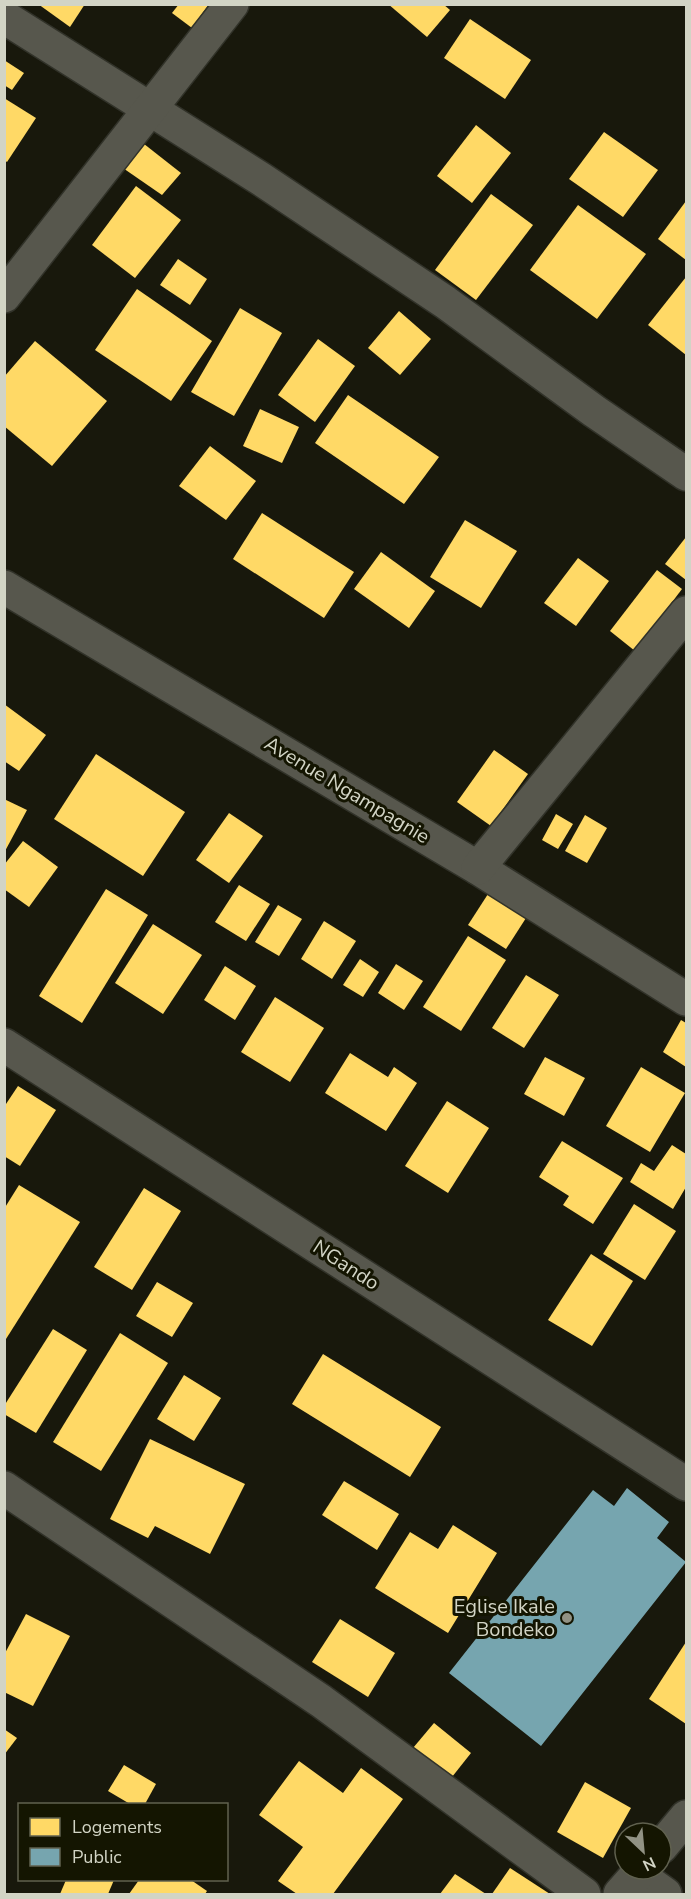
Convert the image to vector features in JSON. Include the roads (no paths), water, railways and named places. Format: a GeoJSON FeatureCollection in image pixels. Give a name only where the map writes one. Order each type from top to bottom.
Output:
{"type":"FeatureCollection","features":[{"type":"Feature","properties":{"kind":"street"},"geometry":{"type":"LineString","coordinates":[[4,296],[232,4]]}},
{"type":"Feature","properties":{"kind":"street"},"geometry":{"type":"LineString","coordinates":[[4,18],[261,179],[445,302],[594,411],[687,474]]}},
{"type":"Feature","properties":{"kind":"street","name":"Avenue Ngampagnie"},"geometry":{"type":"LineString","coordinates":[[4,586],[477,867],[687,999]]}},
{"type":"Feature","properties":{"kind":"street"},"geometry":{"type":"LineString","coordinates":[[477,867],[687,613]]}},
{"type":"Feature","properties":{"kind":"street","name":"NGando"},"geometry":{"type":"LineString","coordinates":[[4,1045],[687,1484]]}},
{"type":"Feature","properties":{"kind":"street"},"geometry":{"type":"LineString","coordinates":[[4,1488],[321,1701],[584,1894]]}},
{"type":"Feature","properties":{"kind":"street"},"geometry":{"type":"LineString","coordinates":[[673,1833],[687,1817]]}},
{"type":"Feature","properties":{"kind":"street"},"geometry":{"type":"LineString","coordinates":[[637,1881],[665,1894]]}},
{"type":"Feature","properties":{"kind":"place","name":"Eglise Ikale Bondeko"},"geometry":{"type":"Point","coordinates":[567,1618]}}]}
